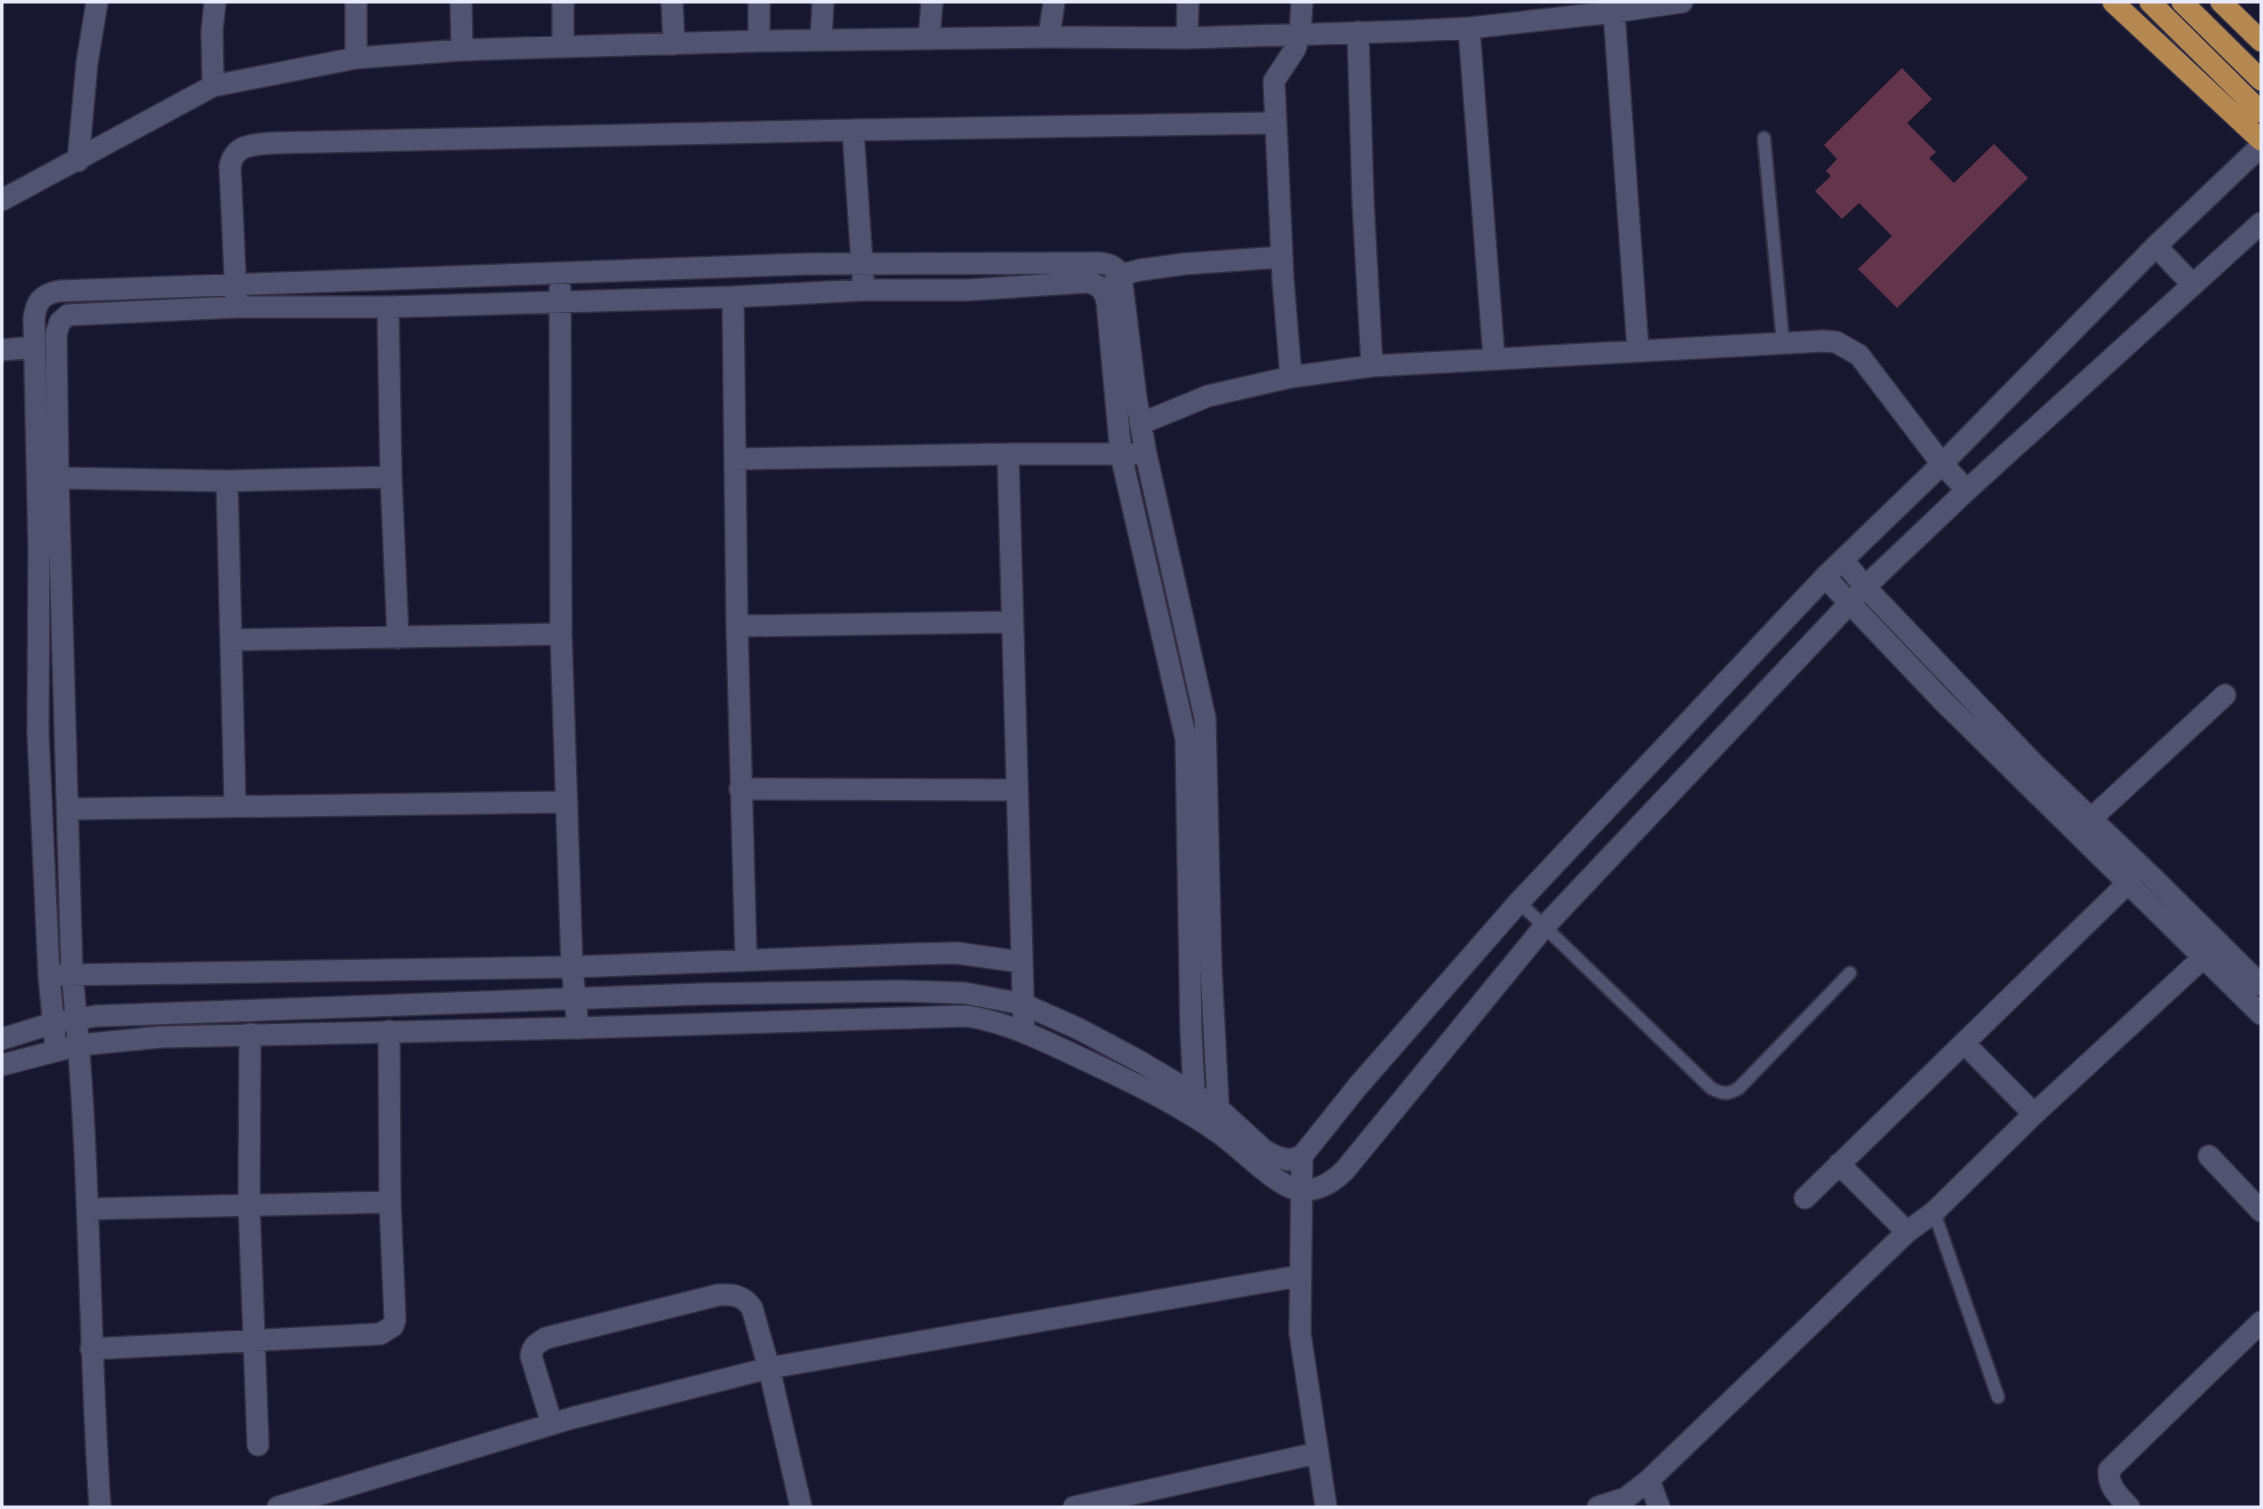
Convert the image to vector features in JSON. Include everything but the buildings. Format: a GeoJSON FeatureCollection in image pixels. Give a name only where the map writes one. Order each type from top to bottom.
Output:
{"type":"FeatureCollection","features":[{"type":"Feature","properties":{"kind":"highway"},"geometry":{"type":"LineString","coordinates":[[2113,2],[2261,140]]}},
{"type":"Feature","properties":{"kind":"highway"},"geometry":{"type":"LineString","coordinates":[[2150,2],[2261,112]]}},
{"type":"Feature","properties":{"kind":"highway"},"geometry":{"type":"LineString","coordinates":[[2182,2],[2261,80]]}},
{"type":"Feature","properties":{"kind":"highway"},"geometry":{"type":"LineString","coordinates":[[2221,2],[2261,41]]}},
{"type":"Feature","properties":{"kind":"street"},"geometry":{"type":"LineString","coordinates":[[78,161],[87,63],[97,2]]}},
{"type":"Feature","properties":{"kind":"street"},"geometry":{"type":"LineString","coordinates":[[213,86],[212,31],[215,2]]}},
{"type":"Feature","properties":{"kind":"street"},"geometry":{"type":"LineString","coordinates":[[356,2],[356,58]]}},
{"type":"Feature","properties":{"kind":"street"},"geometry":{"type":"LineString","coordinates":[[461,2],[462,50]]}},
{"type":"Feature","properties":{"kind":"street"},"geometry":{"type":"LineString","coordinates":[[563,2],[563,46]]}},
{"type":"Feature","properties":{"kind":"street"},"geometry":{"type":"LineString","coordinates":[[672,2],[674,44]]}},
{"type":"Feature","properties":{"kind":"street"},"geometry":{"type":"LineString","coordinates":[[759,2],[760,41]]}},
{"type":"Feature","properties":{"kind":"street"},"geometry":{"type":"LineString","coordinates":[[821,40],[823,2]]}},
{"type":"Feature","properties":{"kind":"street"},"geometry":{"type":"LineString","coordinates":[[929,39],[932,2]]}},
{"type":"Feature","properties":{"kind":"street"},"geometry":{"type":"LineString","coordinates":[[1049,37],[1054,2]]}},
{"type":"Feature","properties":{"kind":"street"},"geometry":{"type":"LineString","coordinates":[[1187,38],[1188,2]]}},
{"type":"Feature","properties":{"kind":"street"},"geometry":{"type":"LineString","coordinates":[[1291,377],[1282,257],[1274,81],[1291,58],[1300,34],[1302,2]]}},
{"type":"Feature","properties":{"kind":"street"},"geometry":{"type":"LineString","coordinates":[[2,200],[213,86],[356,58],[563,46],[1049,37],[1187,38],[1469,28],[1550,11],[1627,8],[1682,2]]}},
{"type":"Feature","properties":{"kind":"street"},"geometry":{"type":"LineString","coordinates":[[1627,8],[1638,350]]}},
{"type":"Feature","properties":{"kind":"street"},"geometry":{"type":"LineString","coordinates":[[1469,28],[1494,358]]}},
{"type":"Feature","properties":{"kind":"street"},"geometry":{"type":"LineString","coordinates":[[1358,32],[1372,366]]}},
{"type":"Feature","properties":{"kind":"street"},"geometry":{"type":"LineString","coordinates":[[237,307],[230,166],[232,156],[247,146],[272,143],[853,130],[1275,124]]}},
{"type":"Feature","properties":{"kind":"street"},"geometry":{"type":"LineString","coordinates":[[853,130],[864,290]]}},
{"type":"Feature","properties":{"kind":"street"},"geometry":{"type":"LineString","coordinates":[[2261,146],[2156,246],[1942,464],[1825,577],[1519,902],[1358,1086],[1302,1156],[1289,1160],[1265,1151],[1218,1108],[1113,1047],[1023,1004],[964,993],[902,991],[702,994],[244,1009],[77,1018],[2,1039],[9,1063],[79,1045],[161,1037],[578,1028],[940,1016],[989,1020],[1024,1031],[1098,1066],[1195,1118],[1220,1133],[1283,1183],[1302,1190],[1316,1189],[1329,1184],[1345,1170],[1544,927],[1857,595],[1967,490],[2261,223]]}},
{"type":"Feature","properties":{"kind":"street"},"geometry":{"type":"LineString","coordinates":[[2156,246],[2193,285]]}},
{"type":"Feature","properties":{"kind":"street"},"geometry":{"type":"LineString","coordinates":[[1105,293],[1121,275],[1183,264],[1282,257]]}},
{"type":"Feature","properties":{"kind":"street"},"geometry":{"type":"LineString","coordinates":[[56,1049],[49,976],[38,733],[39,548],[34,319],[38,302],[48,293],[862,264],[1099,263],[1117,268],[1121,275],[1140,424],[1206,728],[1211,969],[1220,1133]]}},
{"type":"Feature","properties":{"kind":"street"},"geometry":{"type":"LineString","coordinates":[[560,274],[561,634],[572,967],[578,1028]]}},
{"type":"Feature","properties":{"kind":"street"},"geometry":{"type":"LineString","coordinates":[[100,1507],[91,1349],[88,1209],[79,1045],[72,975],[58,478],[56,334],[63,318],[74,314],[237,307],[388,307],[733,297],[864,290],[968,290],[1088,282],[1101,288],[1105,293],[1121,455],[1186,738],[1195,1118]]}},
{"type":"Feature","properties":{"kind":"street"},"geometry":{"type":"LineString","coordinates":[[733,297],[740,789],[746,959]]}},
{"type":"Feature","properties":{"kind":"street"},"geometry":{"type":"LineString","coordinates":[[38,302],[63,318]]}},
{"type":"Feature","properties":{"kind":"street"},"geometry":{"type":"LineString","coordinates":[[388,307],[391,477],[398,638]]}},
{"type":"Feature","properties":{"kind":"street"},"geometry":{"type":"LineString","coordinates":[[1140,424],[1208,396],[1291,377],[1372,366],[1638,350],[1836,342],[1859,355],[1942,464],[1967,490]]}},
{"type":"Feature","properties":{"kind":"street"},"geometry":{"type":"LineString","coordinates":[[2,350],[34,347]]}},
{"type":"Feature","properties":{"kind":"street"},"geometry":{"type":"LineString","coordinates":[[1008,454],[1024,1031]]}},
{"type":"Feature","properties":{"kind":"street"},"geometry":{"type":"LineString","coordinates":[[735,459],[1146,454]]}},
{"type":"Feature","properties":{"kind":"street"},"geometry":{"type":"LineString","coordinates":[[58,478],[227,481],[391,477]]}},
{"type":"Feature","properties":{"kind":"street"},"geometry":{"type":"LineString","coordinates":[[227,481],[235,805]]}},
{"type":"Feature","properties":{"kind":"street"},"geometry":{"type":"LineString","coordinates":[[1843,560],[1857,595]]}},
{"type":"Feature","properties":{"kind":"street"},"geometry":{"type":"LineString","coordinates":[[1825,577],[1857,595],[2024,753],[2128,883],[2261,985]]}},
{"type":"Feature","properties":{"kind":"street"},"geometry":{"type":"LineString","coordinates":[[737,626],[1011,622]]}},
{"type":"Feature","properties":{"kind":"street"},"geometry":{"type":"LineString","coordinates":[[232,640],[561,634]]}},
{"type":"Feature","properties":{"kind":"street"},"geometry":{"type":"LineString","coordinates":[[2084,825],[2225,695]]}},
{"type":"Feature","properties":{"kind":"street"},"geometry":{"type":"LineString","coordinates":[[740,789],[1017,790]]}},
{"type":"Feature","properties":{"kind":"street"},"geometry":{"type":"LineString","coordinates":[[68,809],[567,802]]}},
{"type":"Feature","properties":{"kind":"street"},"geometry":{"type":"LineString","coordinates":[[2084,825],[2212,949],[2261,1014]]}},
{"type":"Feature","properties":{"kind":"street"},"geometry":{"type":"LineString","coordinates":[[1805,1198],[2128,883]]}},
{"type":"Feature","properties":{"kind":"street"},"geometry":{"type":"LineString","coordinates":[[1598,1507],[1626,1497],[1649,1480],[2212,949]]}},
{"type":"Feature","properties":{"kind":"street"},"geometry":{"type":"LineString","coordinates":[[49,976],[572,967],[957,953],[1020,962]]}},
{"type":"Feature","properties":{"kind":"street"},"geometry":{"type":"LineString","coordinates":[[91,1349],[380,1334],[393,1326],[389,1031]]}},
{"type":"Feature","properties":{"kind":"street"},"geometry":{"type":"LineString","coordinates":[[250,1034],[249,1204],[258,1445]]}},
{"type":"Feature","properties":{"kind":"street"},"geometry":{"type":"LineString","coordinates":[[1964,1043],[2034,1114]]}},
{"type":"Feature","properties":{"kind":"street"},"geometry":{"type":"LineString","coordinates":[[1302,1156],[1300,1333],[1326,1507]]}},
{"type":"Feature","properties":{"kind":"street"},"geometry":{"type":"LineString","coordinates":[[2209,1156],[2261,1211]]}},
{"type":"Feature","properties":{"kind":"street"},"geometry":{"type":"LineString","coordinates":[[1839,1164],[1908,1233]]}},
{"type":"Feature","properties":{"kind":"street"},"geometry":{"type":"LineString","coordinates":[[88,1209],[390,1202]]}},
{"type":"Feature","properties":{"kind":"street"},"geometry":{"type":"LineString","coordinates":[[278,1507],[552,1424],[769,1368],[1299,1276]]}},
{"type":"Feature","properties":{"kind":"street"},"geometry":{"type":"LineString","coordinates":[[552,1424],[531,1356],[536,1344],[546,1338],[718,1295],[738,1296],[752,1308],[769,1368],[801,1507]]}},
{"type":"Feature","properties":{"kind":"street"},"geometry":{"type":"LineString","coordinates":[[2129,1507],[2112,1489],[2108,1480],[2109,1471],[2261,1322]]}},
{"type":"Feature","properties":{"kind":"street"},"geometry":{"type":"LineString","coordinates":[[1074,1507],[1317,1453]]}},
{"type":"Feature","properties":{"kind":"street"},"geometry":{"type":"LineString","coordinates":[[1649,1480],[1659,1507]]}},
{"type":"Feature","properties":{"kind":"lane"},"geometry":{"type":"LineString","coordinates":[[1764,138],[1783,343]]}},
{"type":"Feature","properties":{"kind":"lane"},"geometry":{"type":"LineString","coordinates":[[1519,902],[1711,1088],[1722,1093],[1731,1093],[1739,1088],[1850,973]]}},
{"type":"Feature","properties":{"kind":"lane"},"geometry":{"type":"LineString","coordinates":[[1934,1212],[1998,1397]]}}]}
